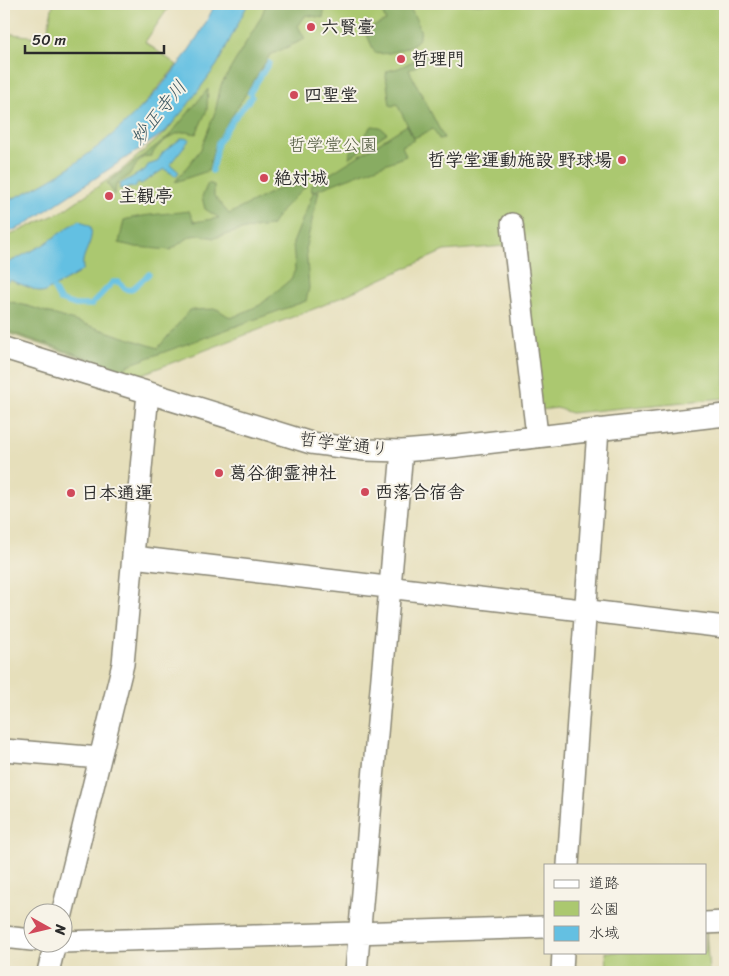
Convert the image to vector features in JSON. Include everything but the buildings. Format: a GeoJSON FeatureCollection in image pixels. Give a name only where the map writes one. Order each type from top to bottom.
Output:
{"type":"FeatureCollection","features":[{"type":"Feature","properties":{"kind":"street"},"geometry":{"type":"LineString","coordinates":[[512,224],[536,435]]}},
{"type":"Feature","properties":{"kind":"street","name":"哲学堂通り"},"geometry":{"type":"LineString","coordinates":[[4,348],[311,443],[365,450],[402,451],[451,447],[536,435],[725,415]]}},
{"type":"Feature","properties":{"kind":"street"},"geometry":{"type":"LineString","coordinates":[[64,904],[122,664],[148,392]]}},
{"type":"Feature","properties":{"kind":"street"},"geometry":{"type":"LineString","coordinates":[[568,864],[598,429]]}},
{"type":"Feature","properties":{"kind":"street"},"geometry":{"type":"LineString","coordinates":[[356,972],[402,451]]}},
{"type":"Feature","properties":{"kind":"street"},"geometry":{"type":"LineString","coordinates":[[133,557],[725,628]]}},
{"type":"Feature","properties":{"kind":"street"},"geometry":{"type":"LineString","coordinates":[[4,750],[100,758]]}},
{"type":"Feature","properties":{"kind":"street"},"geometry":{"type":"LineString","coordinates":[[706,923],[725,922]]}},
{"type":"Feature","properties":{"kind":"street"},"geometry":{"type":"LineString","coordinates":[[72,942],[544,927]]}},
{"type":"Feature","properties":{"kind":"street"},"geometry":{"type":"LineString","coordinates":[[4,937],[22,939]]}},
{"type":"Feature","properties":{"kind":"street"},"geometry":{"type":"LineString","coordinates":[[48,972],[52,954]]}},
{"type":"Feature","properties":{"kind":"street"},"geometry":{"type":"LineString","coordinates":[[562,972],[563,954]]}},
{"type":"Feature","properties":{"kind":"green space"},"geometry":{"type":"Polygon","coordinates":[[[53,4],[171,4],[145,42],[177,65],[125,127],[53,180],[4,204],[4,33],[46,38],[53,4]]]}},
{"type":"Feature","properties":{"kind":"green space","name":"哲学堂公園"},"geometry":{"type":"Polygon","coordinates":[[[237,4],[725,4],[725,398],[571,413],[557,408],[540,410],[518,245],[444,251],[319,307],[137,376],[4,332],[4,238],[61,212],[119,172],[166,132],[208,77],[237,4]]]}},
{"type":"Feature","properties":{"kind":"green space"},"geometry":{"type":"Polygon","coordinates":[[[266,4],[325,4],[323,18],[306,15],[298,26],[305,39],[270,55],[216,142],[208,171],[175,182],[201,149],[215,112],[221,85],[261,17],[266,4]]]}},
{"type":"Feature","properties":{"kind":"green space"},"geometry":{"type":"Polygon","coordinates":[[[379,4],[408,4],[420,29],[418,40],[394,52],[375,53],[363,26],[365,23],[367,29],[386,21],[379,4]]]}},
{"type":"Feature","properties":{"kind":"green space"},"geometry":{"type":"Polygon","coordinates":[[[429,53],[434,56],[409,70],[444,138],[439,139],[433,129],[414,138],[397,104],[390,105],[386,76],[387,71],[399,68],[429,53]]]}},
{"type":"Feature","properties":{"kind":"green space"},"geometry":{"type":"Polygon","coordinates":[[[208,89],[207,110],[196,134],[179,133],[165,141],[151,156],[140,160],[129,175],[116,184],[115,195],[107,183],[169,136],[208,89]]]}},
{"type":"Feature","properties":{"kind":"green space"},"geometry":{"type":"Polygon","coordinates":[[[407,125],[414,140],[402,146],[406,156],[312,192],[311,186],[407,125]]]}},
{"type":"Feature","properties":{"kind":"green space"},"geometry":{"type":"Polygon","coordinates":[[[372,126],[380,127],[387,133],[349,158],[350,153],[372,126]]]}},
{"type":"Feature","properties":{"kind":"green space"},"geometry":{"type":"Polygon","coordinates":[[[208,183],[214,185],[214,196],[229,214],[286,185],[306,186],[281,211],[271,226],[245,229],[214,238],[201,235],[191,236],[170,250],[136,247],[119,243],[124,220],[132,218],[189,211],[194,222],[219,218],[205,209],[202,197],[208,183]]]}},
{"type":"Feature","properties":{"kind":"green space"},"geometry":{"type":"Polygon","coordinates":[[[319,191],[306,246],[309,288],[306,301],[128,365],[124,370],[4,330],[4,300],[158,348],[190,310],[217,309],[231,318],[260,305],[291,279],[295,270],[293,243],[313,193],[319,191]]]}},
{"type":"Feature","properties":{"kind":"green space"},"geometry":{"type":"Polygon","coordinates":[[[706,932],[709,972],[607,972],[606,954],[706,954],[706,932]]]}},
{"type":"Feature","properties":{"kind":"water","name":"妙正寺川"},"geometry":{"type":"Polygon","coordinates":[[[215,4],[248,4],[217,65],[165,132],[23,226],[4,234],[4,202],[35,188],[67,169],[98,147],[127,121],[179,65],[215,4]]]}},
{"type":"Feature","properties":{"kind":"water"},"geometry":{"type":"Polygon","coordinates":[[[182,138],[190,139],[170,164],[179,172],[176,176],[164,169],[141,184],[138,182],[135,187],[119,189],[120,184],[145,170],[148,165],[157,162],[163,152],[182,138]]]}},
{"type":"Feature","properties":{"kind":"water"},"geometry":{"type":"Polygon","coordinates":[[[79,220],[91,227],[91,239],[83,259],[83,269],[79,273],[43,293],[10,280],[4,284],[4,265],[43,245],[79,220]]]}},
{"type":"Feature","properties":{"kind":"waterway"},"geometry":{"type":"LineString","coordinates":[[250,93],[269,63]]}},
{"type":"Feature","properties":{"kind":"waterway"},"geometry":{"type":"LineString","coordinates":[[212,171],[218,143],[232,121],[252,97]]}},
{"type":"Feature","properties":{"kind":"waterway"},"geometry":{"type":"LineString","coordinates":[[54,289],[60,300],[75,305],[91,305],[113,282],[119,282],[125,289],[131,290],[149,274]]}},
{"type":"Feature","properties":{"kind":"place","name":"六賢臺"},"geometry":{"type":"Point","coordinates":[311,27]}},
{"type":"Feature","properties":{"kind":"place","name":"哲理門"},"geometry":{"type":"Point","coordinates":[401,59]}},
{"type":"Feature","properties":{"kind":"place","name":"四聖堂"},"geometry":{"type":"Point","coordinates":[294,95]}},
{"type":"Feature","properties":{"kind":"place","name":"哲学堂運動施設 野球場"},"geometry":{"type":"Point","coordinates":[622,160]}},
{"type":"Feature","properties":{"kind":"place","name":"絶対城"},"geometry":{"type":"Point","coordinates":[264,178]}},
{"type":"Feature","properties":{"kind":"place","name":"主観亭"},"geometry":{"type":"Point","coordinates":[109,196]}},
{"type":"Feature","properties":{"kind":"place","name":"葛谷御霊神社"},"geometry":{"type":"Point","coordinates":[219,473]}},
{"type":"Feature","properties":{"kind":"place","name":"西落合宿舎"},"geometry":{"type":"Point","coordinates":[365,492]}},
{"type":"Feature","properties":{"kind":"place","name":"日本通運"},"geometry":{"type":"Point","coordinates":[71,493]}}]}
